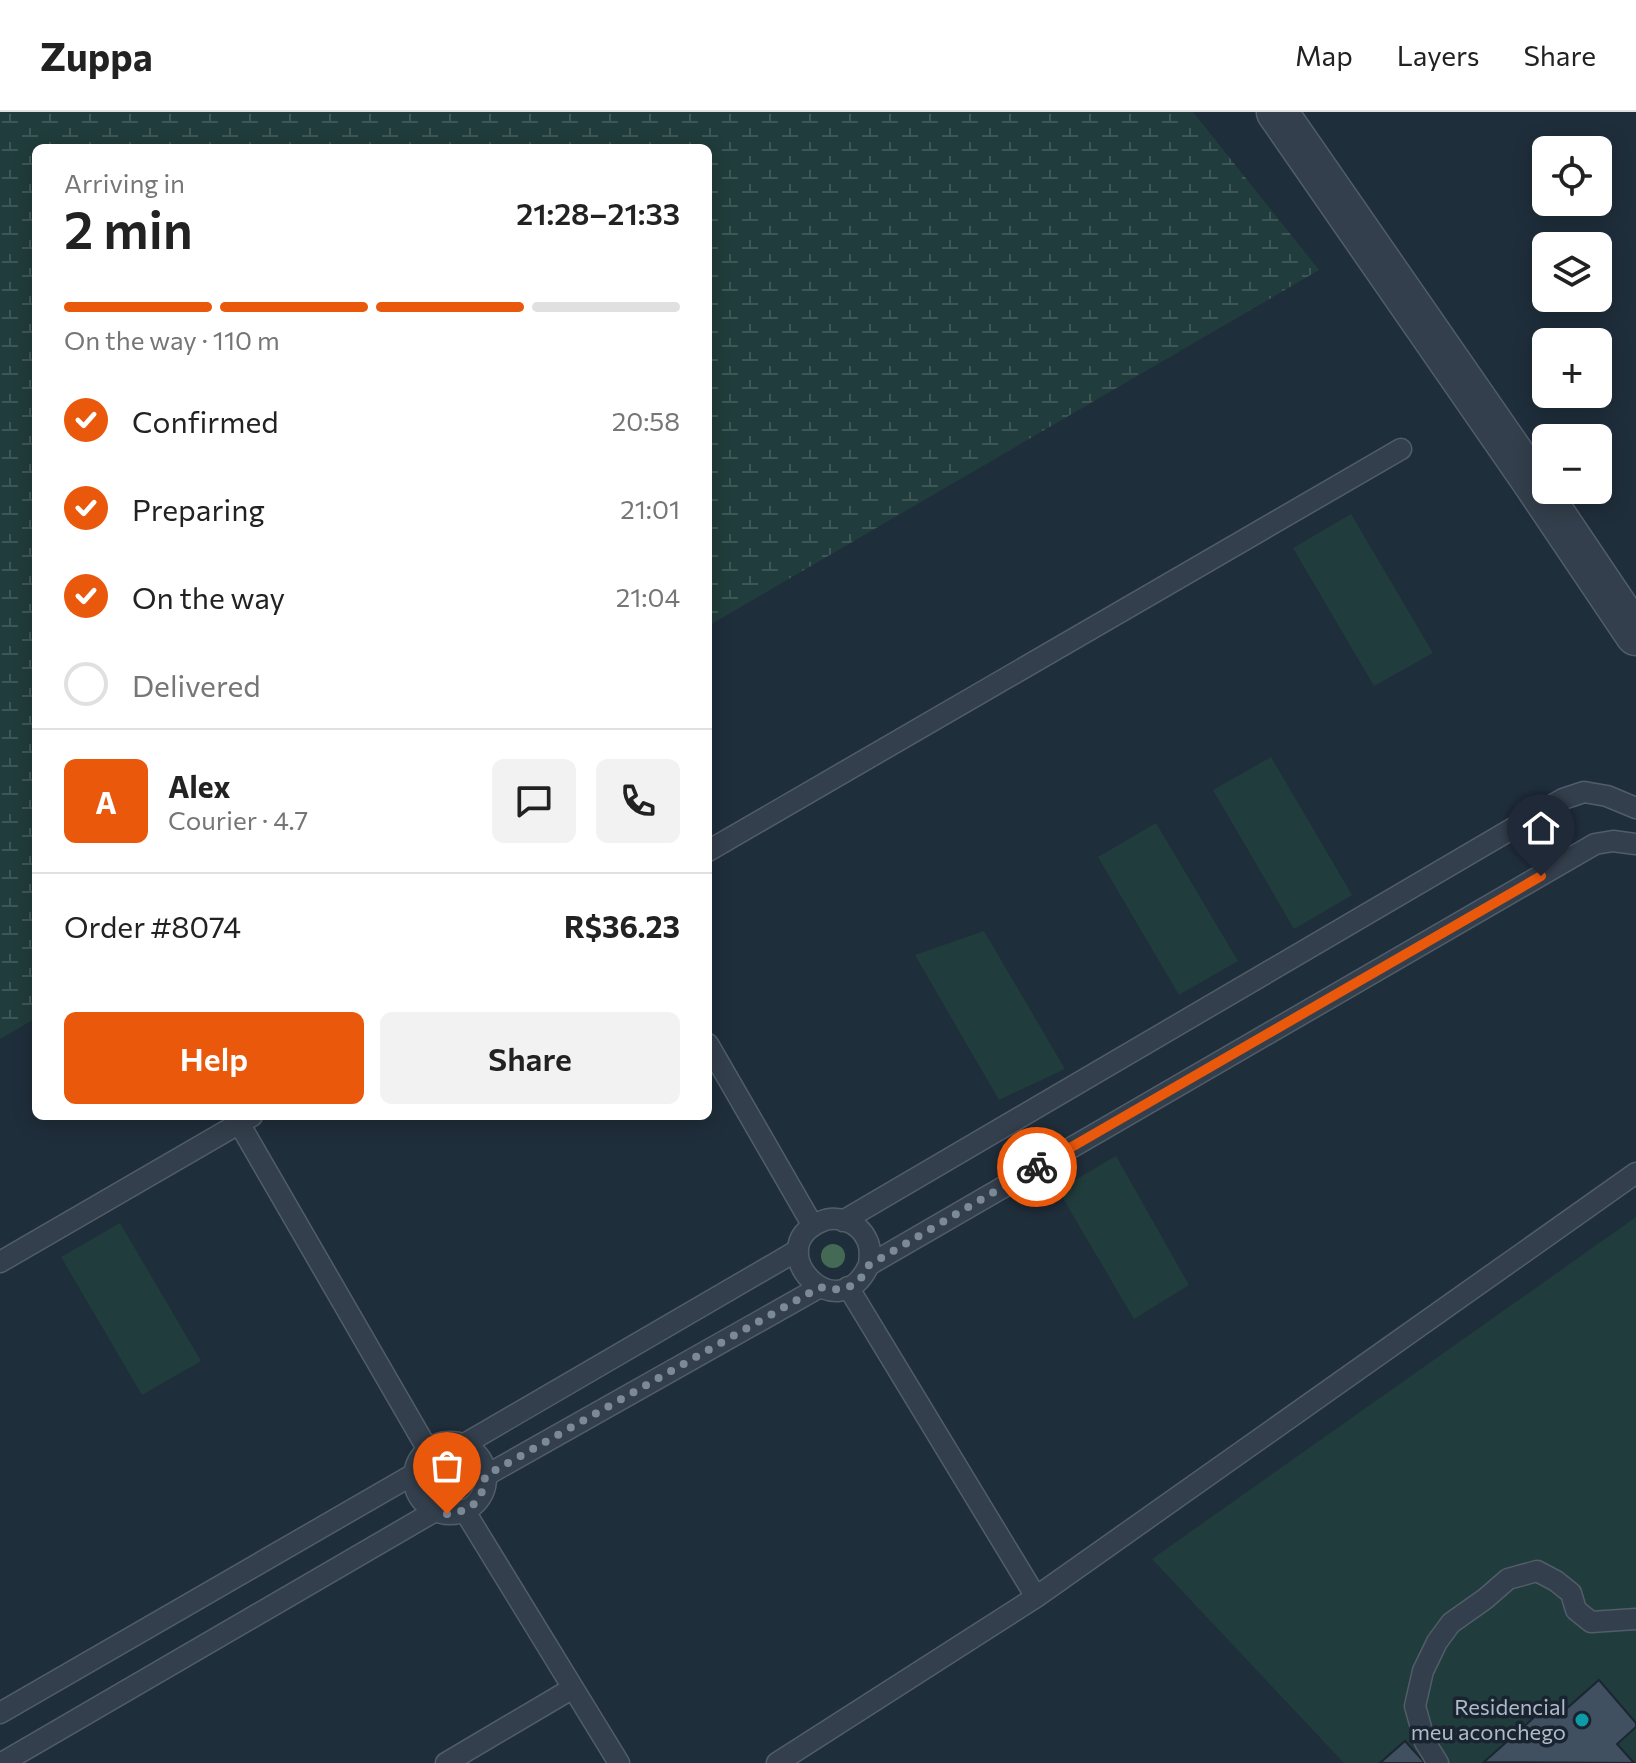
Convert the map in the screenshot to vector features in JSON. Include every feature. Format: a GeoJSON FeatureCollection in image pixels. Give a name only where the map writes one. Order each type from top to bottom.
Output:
{"type":"FeatureCollection","features":[{"type":"Feature","properties":{"kind":"street"},"geometry":{"type":"LineString","coordinates":[[1277,112],[1636,635]]}},
{"type":"Feature","properties":{"kind":"lane"},"geometry":{"type":"LineString","coordinates":[[712,849],[1401,449]]}},
{"type":"Feature","properties":{"kind":"lane"},"geometry":{"type":"LineString","coordinates":[[843,1221],[1563,799],[1584,792],[1607,796],[1636,808]]}},
{"type":"Feature","properties":{"kind":"lane"},"geometry":{"type":"LineString","coordinates":[[869,1265],[1595,844],[1613,841],[1636,844]]}},
{"type":"Feature","properties":{"kind":"lane"},"geometry":{"type":"LineString","coordinates":[[712,1051],[813,1226]]}},
{"type":"Feature","properties":{"kind":"lane"},"geometry":{"type":"LineString","coordinates":[[0,1262],[246,1120],[428,1450]]}},
{"type":"Feature","properties":{"kind":"lane"},"geometry":{"type":"LineString","coordinates":[[777,1763],[1036,1597],[1636,1173]]}},
{"type":"Feature","properties":{"kind":"lane"},"geometry":{"type":"LineString","coordinates":[[828,1219],[843,1221],[861,1230],[867,1240],[869,1265],[864,1276],[855,1284],[832,1290],[820,1287],[803,1273],[798,1250],[802,1239],[813,1226],[828,1219]]}},
{"type":"Feature","properties":{"kind":"lane"},"geometry":{"type":"LineString","coordinates":[[463,1445],[798,1250]]}},
{"type":"Feature","properties":{"kind":"lane"},"geometry":{"type":"LineString","coordinates":[[485,1476],[820,1287]]}},
{"type":"Feature","properties":{"kind":"lane"},"geometry":{"type":"LineString","coordinates":[[848,1287],[1036,1597]]}},
{"type":"Feature","properties":{"kind":"lane"},"geometry":{"type":"LineString","coordinates":[[443,1443],[463,1445],[476,1454],[482,1464],[484,1488],[471,1508],[447,1514],[435,1511],[418,1496],[414,1485],[417,1463],[428,1450],[443,1443]]}},
{"type":"Feature","properties":{"kind":"lane"},"geometry":{"type":"LineString","coordinates":[[0,1713],[414,1474]]}},
{"type":"Feature","properties":{"kind":"lane"},"geometry":{"type":"LineString","coordinates":[[464,1510],[619,1763]]}},
{"type":"Feature","properties":{"kind":"lane"},"geometry":{"type":"LineString","coordinates":[[2,1763],[435,1511]]}},
{"type":"Feature","properties":{"kind":"lane"},"geometry":{"type":"LineString","coordinates":[[1438,1763],[1425,1742],[1415,1706],[1423,1671],[1437,1642],[1451,1623],[1508,1579],[1537,1571],[1571,1593],[1576,1610],[1591,1622],[1636,1619]]}},
{"type":"Feature","properties":{"kind":"lane"},"geometry":{"type":"LineString","coordinates":[[446,1763],[573,1688]]}},
{"type":"Feature","properties":{"kind":"green space"},"geometry":{"type":"Polygon","coordinates":[[[0,112],[1193,112],[1319,270],[712,624],[712,144],[32,144],[32,1020],[0,1039],[0,112]]]}},
{"type":"Feature","properties":{"kind":"green space"},"geometry":{"type":"Polygon","coordinates":[[[1351,514],[1433,653],[1374,686],[1293,548],[1351,514]]]}},
{"type":"Feature","properties":{"kind":"green space"},"geometry":{"type":"Polygon","coordinates":[[[1271,757],[1352,895],[1294,929],[1213,790],[1271,757]]]}},
{"type":"Feature","properties":{"kind":"green space"},"geometry":{"type":"Polygon","coordinates":[[[1156,823],[1238,961],[1179,995],[1098,857],[1156,823]]]}},
{"type":"Feature","properties":{"kind":"green space"},"geometry":{"type":"Polygon","coordinates":[[[984,931],[1065,1069],[999,1100],[915,955],[984,931]]]}},
{"type":"Feature","properties":{"kind":"green space"},"geometry":{"type":"Polygon","coordinates":[[[1116,1156],[1189,1285],[1134,1319],[1058,1190],[1116,1156]]]}},
{"type":"Feature","properties":{"kind":"green space","name":"Residencial meu aconchego"},"geometry":{"type":"Polygon","coordinates":[[[1636,1217],[1636,1763],[1344,1763],[1152,1559],[1636,1217]]]}},
{"type":"Feature","properties":{"kind":"green space"},"geometry":{"type":"Polygon","coordinates":[[[120,1223],[201,1361],[142,1395],[61,1257],[120,1223]]]}},
{"type":"Feature","properties":{"kind":"building","name":"Residencial meu aconchego"},"geometry":{"type":"Polygon","coordinates":[[[1599,1680],[1636,1723],[1636,1727],[1617,1744],[1634,1763],[1484,1762],[1547,1706],[1557,1717],[1599,1680]]]}},
{"type":"Feature","properties":{"kind":"building"},"geometry":{"type":"Polygon","coordinates":[[[1405,1741],[1425,1763],[1380,1763],[1405,1741]]]}},
{"type":"Feature","properties":{"kind":"way so far"},"geometry":{"type":"LineString","coordinates":[[447,1514],[471,1508],[484,1488],[485,1476],[820,1287],[844,1289],[855,1284],[864,1276],[869,1265],[1037,1167]]}},
{"type":"Feature","properties":{"kind":"place","name":"Residencial meu aconchego"},"geometry":{"type":"Point","coordinates":[1582,1720]}},
{"type":"Feature","properties":{"kind":"route"},"geometry":{"type":"LineString","coordinates":[[1037,1167],[1541,876]]}}]}
